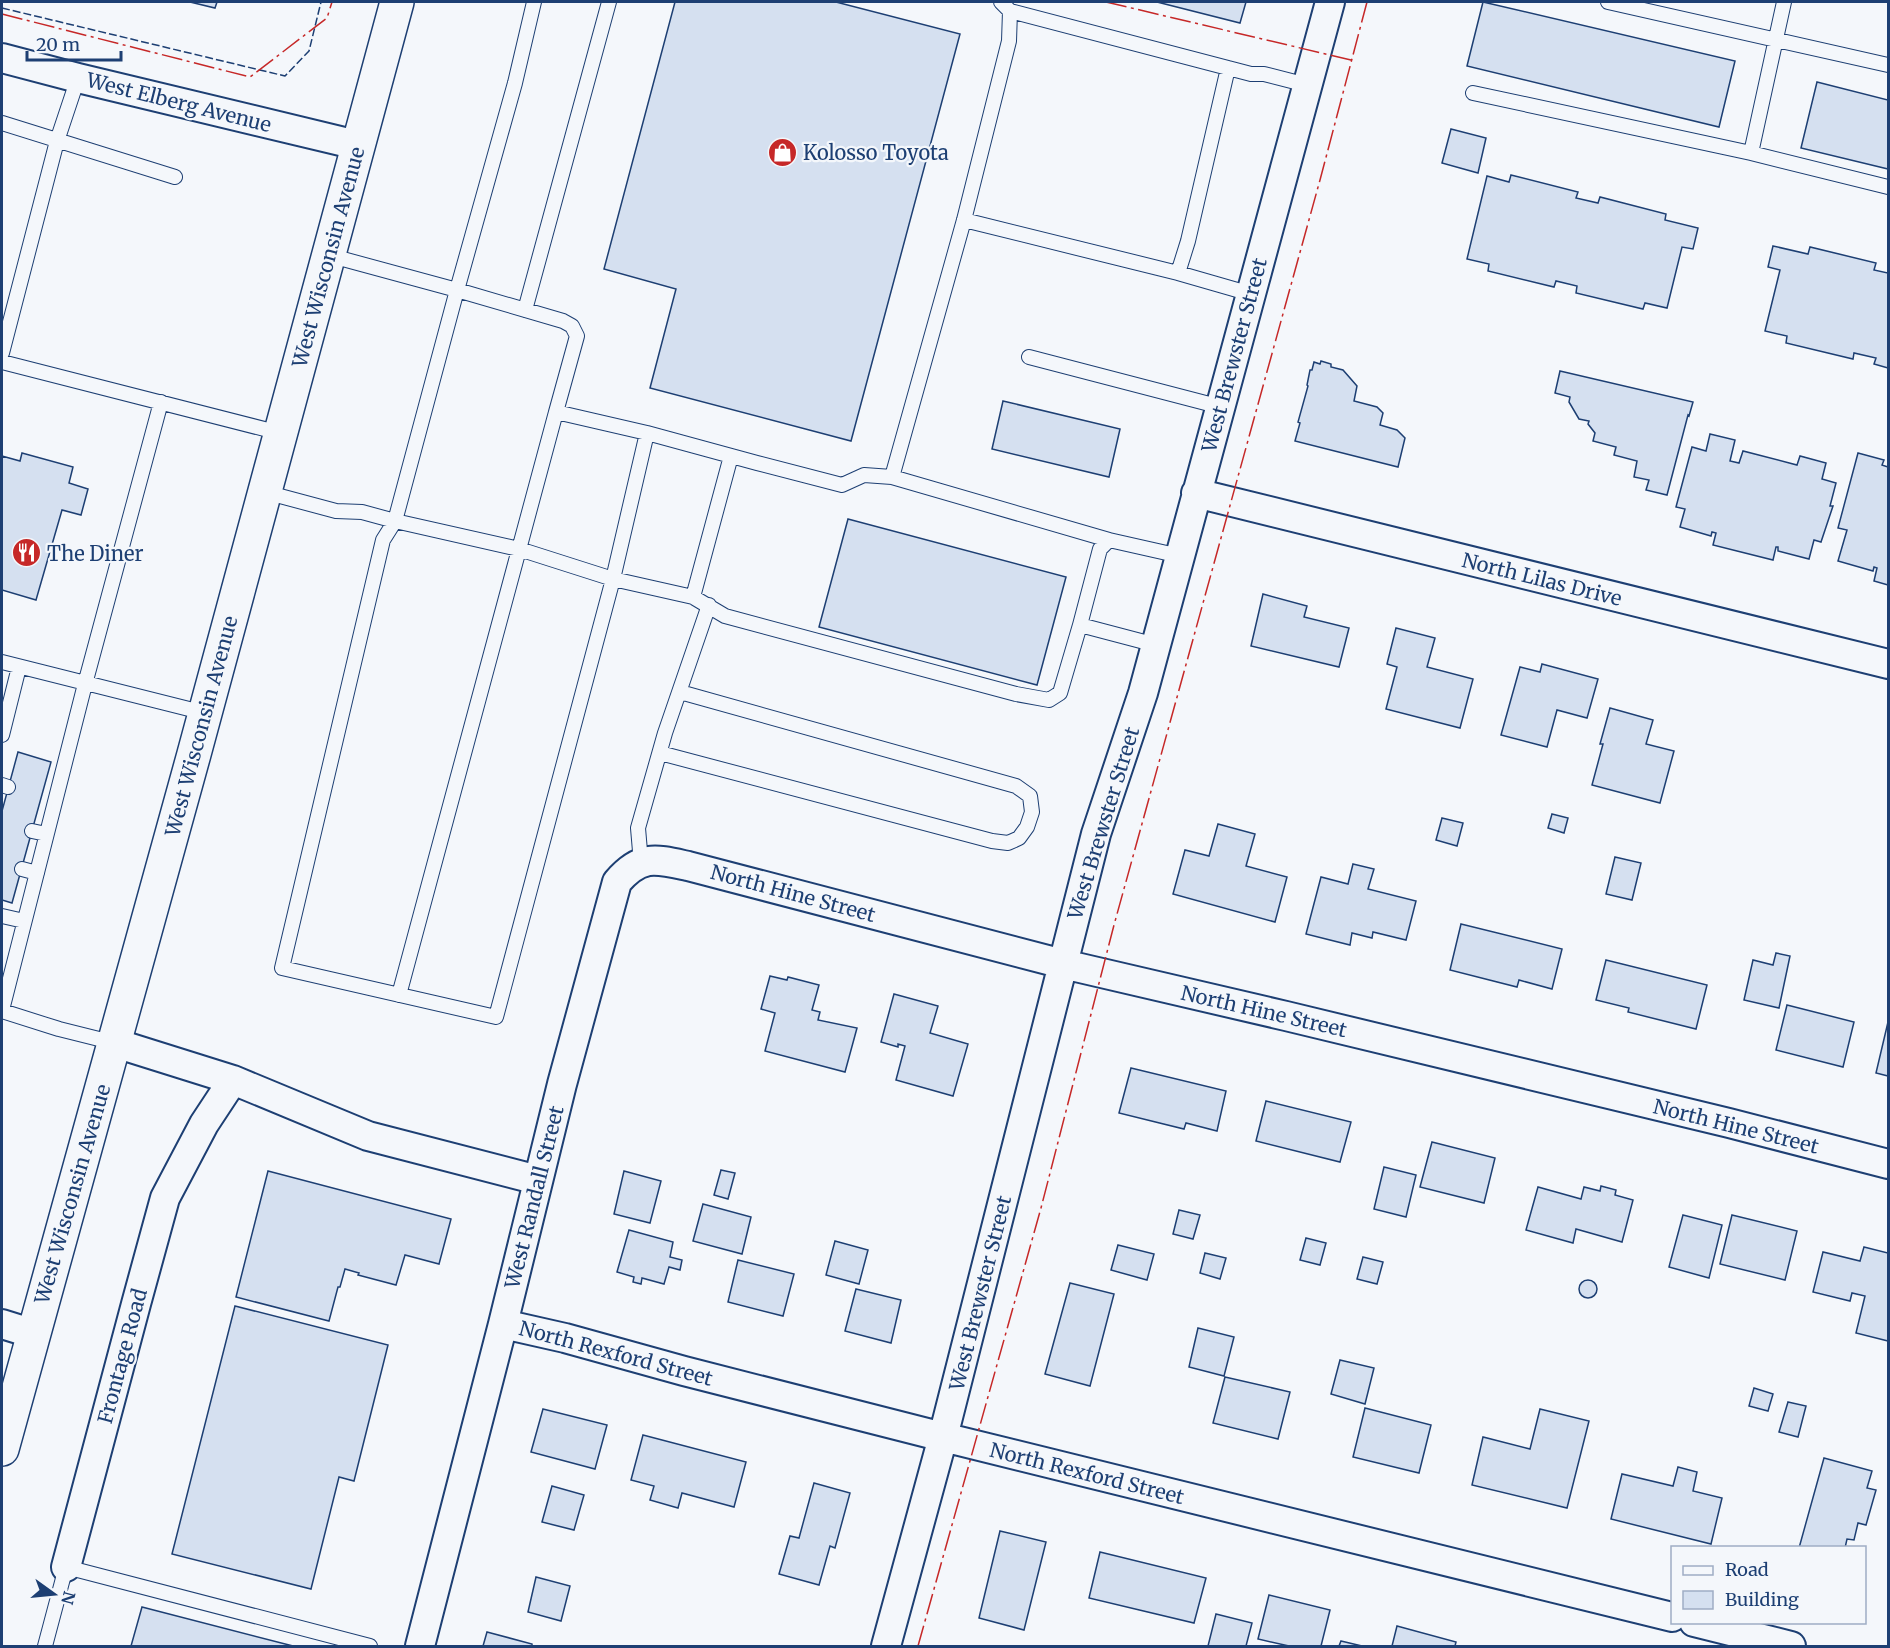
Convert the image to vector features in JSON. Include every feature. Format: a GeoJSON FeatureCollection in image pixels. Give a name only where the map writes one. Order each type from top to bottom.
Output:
{"type":"FeatureCollection","features":[{"type":"Feature","properties":{"kind":"main road","name":"West Wisconsin Avenue"},"geometry":{"type":"LineString","coordinates":[[2,1449],[115,1043],[397,2]]}},
{"type":"Feature","properties":{"kind":"street","name":"West Brewster Street"},"geometry":{"type":"LineString","coordinates":[[886,1647],[943,1437],[1096,834],[1143,693],[1330,2]]}},
{"type":"Feature","properties":{"kind":"street","name":"West Elberg Avenue"},"geometry":{"type":"LineString","coordinates":[[2,58],[357,145]]}},
{"type":"Feature","properties":{"kind":"street","name":"North Lilas Drive"},"geometry":{"type":"LineString","coordinates":[[1196,493],[1888,664]]}},
{"type":"Feature","properties":{"kind":"street","name":"North Hine Street"},"geometry":{"type":"LineString","coordinates":[[640,863],[657,859],[688,866],[1063,964],[1298,1018],[1888,1164]]}},
{"type":"Feature","properties":{"kind":"street","name":"West Randall Street"},"geometry":{"type":"LineString","coordinates":[[420,1647],[503,1324],[561,1084],[617,882],[627,871],[640,863]]}},
{"type":"Feature","properties":{"kind":"street"},"geometry":{"type":"LineString","coordinates":[[115,1043],[233,1080],[368,1136],[538,1180]]}},
{"type":"Feature","properties":{"kind":"street","name":"Frontage Road"},"geometry":{"type":"LineString","coordinates":[[66,1567],[165,1198],[204,1124],[233,1080]]}},
{"type":"Feature","properties":{"kind":"street"},"geometry":{"type":"LineString","coordinates":[[2,1324],[34,1334]]}},
{"type":"Feature","properties":{"kind":"street","name":"North Rexford Street"},"geometry":{"type":"LineString","coordinates":[[503,1324],[565,1338],[943,1437],[1671,1617]]}},
{"type":"Feature","properties":{"kind":"street"},"geometry":{"type":"LineString","coordinates":[[1698,1624],[1791,1647]]}},
{"type":"Feature","properties":{"kind":"lane"},"geometry":{"type":"LineString","coordinates":[[534,2],[515,83],[396,521],[383,540],[282,968],[496,1017],[613,579],[647,433]]}},
{"type":"Feature","properties":{"kind":"lane"},"geometry":{"type":"LineString","coordinates":[[525,310],[609,2]]}},
{"type":"Feature","properties":{"kind":"lane"},"geometry":{"type":"LineString","coordinates":[[1608,2],[1888,65]]}},
{"type":"Feature","properties":{"kind":"lane"},"geometry":{"type":"LineString","coordinates":[[1751,153],[1784,2]]}},
{"type":"Feature","properties":{"kind":"lane"},"geometry":{"type":"LineString","coordinates":[[892,477],[964,220],[1009,41],[1006,6],[1228,68],[1307,85]]}},
{"type":"Feature","properties":{"kind":"lane"},"geometry":{"type":"LineString","coordinates":[[1178,273],[1188,241],[1228,68]]}},
{"type":"Feature","properties":{"kind":"lane"},"geometry":{"type":"LineString","coordinates":[[2,353],[57,141],[78,78]]}},
{"type":"Feature","properties":{"kind":"lane"},"geometry":{"type":"LineString","coordinates":[[1473,93],[1751,153],[1888,187]]}},
{"type":"Feature","properties":{"kind":"lane"},"geometry":{"type":"LineString","coordinates":[[2,123],[175,177]]}},
{"type":"Feature","properties":{"kind":"lane"},"geometry":{"type":"LineString","coordinates":[[964,220],[1178,273],[1251,294]]}},
{"type":"Feature","properties":{"kind":"lane"},"geometry":{"type":"LineString","coordinates":[[328,255],[563,321],[572,326],[577,336],[399,995]]}},
{"type":"Feature","properties":{"kind":"lane"},"geometry":{"type":"LineString","coordinates":[[1029,357],[1221,407]]}},
{"type":"Feature","properties":{"kind":"lane"},"geometry":{"type":"LineString","coordinates":[[2,362],[280,433]]}},
{"type":"Feature","properties":{"kind":"lane"},"geometry":{"type":"LineString","coordinates":[[115,1043],[2,1011],[46,834],[160,402]]}},
{"type":"Feature","properties":{"kind":"lane"},"geometry":{"type":"LineString","coordinates":[[556,411],[842,484],[864,475],[892,477],[1109,540],[1179,556]]}},
{"type":"Feature","properties":{"kind":"lane"},"geometry":{"type":"LineString","coordinates":[[693,597],[731,456]]}},
{"type":"Feature","properties":{"kind":"lane"},"geometry":{"type":"LineString","coordinates":[[265,492],[336,511],[362,513],[519,549],[613,579],[693,597],[725,616],[1016,694],[1049,700],[1060,693],[1100,549],[1109,540]]}},
{"type":"Feature","properties":{"kind":"lane"},"geometry":{"type":"LineString","coordinates":[[640,863],[638,828],[709,605]]}},
{"type":"Feature","properties":{"kind":"lane"},"geometry":{"type":"LineString","coordinates":[[1080,626],[1156,645]]}},
{"type":"Feature","properties":{"kind":"lane"},"geometry":{"type":"LineString","coordinates":[[2,662],[205,713]]}},
{"type":"Feature","properties":{"kind":"lane"},"geometry":{"type":"LineString","coordinates":[[2,735],[20,667]]}},
{"type":"Feature","properties":{"kind":"lane"},"geometry":{"type":"LineString","coordinates":[[660,753],[992,841],[1008,843],[1019,838],[1027,827],[1032,812],[1030,796],[1016,786],[680,692]]}},
{"type":"Feature","properties":{"kind":"lane"},"geometry":{"type":"LineString","coordinates":[[42,795],[56,799]]}},
{"type":"Feature","properties":{"kind":"lane"},"geometry":{"type":"LineString","coordinates":[[32,831],[46,834]]}},
{"type":"Feature","properties":{"kind":"lane"},"geometry":{"type":"LineString","coordinates":[[22,869],[37,873]]}},
{"type":"Feature","properties":{"kind":"lane"},"geometry":{"type":"LineString","coordinates":[[2,916],[24,921]]}},
{"type":"Feature","properties":{"kind":"lane"},"geometry":{"type":"LineString","coordinates":[[66,1567],[370,1647]]}},
{"type":"Feature","properties":{"kind":"lane","name":"Frontage Road"},"geometry":{"type":"LineString","coordinates":[[45,1647],[66,1567]]}},
{"type":"Feature","properties":{"kind":"building"},"geometry":{"type":"Polygon","coordinates":[[[190,2],[217,2],[215,8],[190,2]]]}},
{"type":"Feature","properties":{"kind":"building","name":"Kolosso Toyota"},"geometry":{"type":"Polygon","coordinates":[[[675,2],[836,2],[960,34],[851,441],[650,388],[676,289],[604,269],[675,2]]]}},
{"type":"Feature","properties":{"kind":"building"},"geometry":{"type":"Polygon","coordinates":[[[1157,2],[1246,2],[1240,23],[1157,2]]]}},
{"type":"Feature","properties":{"kind":"building"},"geometry":{"type":"Polygon","coordinates":[[[1483,2],[1735,61],[1719,127],[1467,66],[1483,2]]]}},
{"type":"Feature","properties":{"kind":"building"},"geometry":{"type":"Polygon","coordinates":[[[1817,82],[1888,100],[1888,169],[1801,148],[1817,82]]]}},
{"type":"Feature","properties":{"kind":"building"},"geometry":{"type":"Polygon","coordinates":[[[1451,129],[1486,138],[1478,173],[1442,163],[1451,129]]]}},
{"type":"Feature","properties":{"kind":"building"},"geometry":{"type":"Polygon","coordinates":[[[1511,175],[1578,192],[1576,198],[1598,203],[1600,197],[1666,214],[1665,220],[1698,228],[1693,249],[1682,247],[1667,308],[1645,303],[1643,309],[1576,293],[1577,286],[1556,281],[1554,287],[1488,271],[1489,264],[1467,259],[1487,176],[1509,182],[1511,175]]]}},
{"type":"Feature","properties":{"kind":"building"},"geometry":{"type":"Polygon","coordinates":[[[1773,246],[1808,254],[1810,247],[1876,263],[1874,270],[1888,273],[1888,368],[1874,364],[1876,358],[1854,353],[1853,359],[1786,343],[1787,336],[1765,331],[1780,270],[1768,267],[1773,246]]]}},
{"type":"Feature","properties":{"kind":"building"},"geometry":{"type":"Polygon","coordinates":[[[1321,361],[1343,370],[1357,386],[1354,401],[1377,407],[1383,413],[1380,425],[1397,430],[1405,438],[1398,467],[1295,441],[1310,370],[1314,362],[1320,364],[1321,361]]]}},
{"type":"Feature","properties":{"kind":"building"},"geometry":{"type":"Polygon","coordinates":[[[1560,371],[1693,402],[1667,495],[1646,490],[1649,480],[1634,477],[1637,461],[1614,455],[1616,447],[1593,441],[1595,433],[1588,424],[1589,421],[1579,419],[1569,402],[1570,397],[1555,393],[1560,371]]]}},
{"type":"Feature","properties":{"kind":"building"},"geometry":{"type":"Polygon","coordinates":[[[1003,401],[1120,429],[1109,477],[992,449],[1003,401]]]}},
{"type":"Feature","properties":{"kind":"building"},"geometry":{"type":"Polygon","coordinates":[[[1710,434],[1735,440],[1730,461],[1739,463],[1743,451],[1797,465],[1800,456],[1826,463],[1822,479],[1836,483],[1830,506],[1833,506],[1821,542],[1814,540],[1809,559],[1778,551],[1776,547],[1773,560],[1713,545],[1716,533],[1712,532],[1711,536],[1680,527],[1685,509],[1676,507],[1692,447],[1706,451],[1710,434]]]}},
{"type":"Feature","properties":{"kind":"building","name":"The Diner"},"geometry":{"type":"Polygon","coordinates":[[[22,453],[73,467],[69,483],[88,489],[81,515],[62,510],[36,600],[2,590],[2,456],[20,461],[22,453]]]}},
{"type":"Feature","properties":{"kind":"building"},"geometry":{"type":"Polygon","coordinates":[[[1858,453],[1884,460],[1882,465],[1888,467],[1888,585],[1874,581],[1877,568],[1874,567],[1873,571],[1838,561],[1847,530],[1838,528],[1858,453]]]}},
{"type":"Feature","properties":{"kind":"building"},"geometry":{"type":"Polygon","coordinates":[[[848,519],[1066,577],[1037,685],[819,627],[848,519]]]}},
{"type":"Feature","properties":{"kind":"building"},"geometry":{"type":"Polygon","coordinates":[[[1263,594],[1307,606],[1304,617],[1349,628],[1339,667],[1251,646],[1263,594]]]}},
{"type":"Feature","properties":{"kind":"building"},"geometry":{"type":"Polygon","coordinates":[[[1396,628],[1435,638],[1427,667],[1473,679],[1460,728],[1386,709],[1397,667],[1387,664],[1396,628]]]}},
{"type":"Feature","properties":{"kind":"building"},"geometry":{"type":"Polygon","coordinates":[[[1542,664],[1598,679],[1587,718],[1557,710],[1547,747],[1501,735],[1520,667],[1540,672],[1542,664]]]}},
{"type":"Feature","properties":{"kind":"building"},"geometry":{"type":"Polygon","coordinates":[[[1610,708],[1653,720],[1646,744],[1674,751],[1660,803],[1592,785],[1610,708]]]}},
{"type":"Feature","properties":{"kind":"building"},"geometry":{"type":"Polygon","coordinates":[[[18,752],[51,762],[12,903],[2,900],[2,811],[18,752]]]}},
{"type":"Feature","properties":{"kind":"building"},"geometry":{"type":"Polygon","coordinates":[[[1552,814],[1568,818],[1564,833],[1548,828],[1552,814]]]}},
{"type":"Feature","properties":{"kind":"building"},"geometry":{"type":"Polygon","coordinates":[[[1442,818],[1463,823],[1457,846],[1436,840],[1442,818]]]}},
{"type":"Feature","properties":{"kind":"building"},"geometry":{"type":"Polygon","coordinates":[[[1218,824],[1255,834],[1246,866],[1287,877],[1275,922],[1173,894],[1185,850],[1209,856],[1218,824]]]}},
{"type":"Feature","properties":{"kind":"building"},"geometry":{"type":"Polygon","coordinates":[[[1615,857],[1641,863],[1632,900],[1606,894],[1615,857]]]}},
{"type":"Feature","properties":{"kind":"building"},"geometry":{"type":"Polygon","coordinates":[[[1353,864],[1374,869],[1368,889],[1416,901],[1406,940],[1373,932],[1372,938],[1352,933],[1350,945],[1306,934],[1321,877],[1348,884],[1353,864]]]}},
{"type":"Feature","properties":{"kind":"building"},"geometry":{"type":"Polygon","coordinates":[[[1461,924],[1562,949],[1552,989],[1519,980],[1517,987],[1450,970],[1461,924]]]}},
{"type":"Feature","properties":{"kind":"building"},"geometry":{"type":"Polygon","coordinates":[[[1776,953],[1790,956],[1779,1008],[1744,1000],[1753,960],[1773,965],[1776,953]]]}},
{"type":"Feature","properties":{"kind":"building"},"geometry":{"type":"Polygon","coordinates":[[[1606,960],[1707,985],[1696,1029],[1628,1012],[1629,1008],[1596,1000],[1606,960]]]}},
{"type":"Feature","properties":{"kind":"building"},"geometry":{"type":"Polygon","coordinates":[[[770,976],[787,980],[788,977],[819,985],[812,1010],[820,1012],[818,1020],[857,1028],[845,1072],[765,1051],[775,1013],[761,1009],[770,976]]]}},
{"type":"Feature","properties":{"kind":"building"},"geometry":{"type":"Polygon","coordinates":[[[894,994],[938,1006],[930,1033],[968,1044],[953,1096],[896,1080],[905,1046],[898,1044],[898,1047],[881,1042],[894,994]]]}},
{"type":"Feature","properties":{"kind":"building"},"geometry":{"type":"Polygon","coordinates":[[[1787,1005],[1854,1022],[1843,1067],[1776,1050],[1787,1005]]]}},
{"type":"Feature","properties":{"kind":"building"},"geometry":{"type":"Polygon","coordinates":[[[1888,1022],[1888,1076],[1876,1073],[1888,1022]]]}},
{"type":"Feature","properties":{"kind":"building"},"geometry":{"type":"Polygon","coordinates":[[[1131,1068],[1226,1091],[1217,1131],[1186,1123],[1184,1129],[1119,1113],[1131,1068]]]}},
{"type":"Feature","properties":{"kind":"building"},"geometry":{"type":"Polygon","coordinates":[[[1266,1101],[1351,1122],[1340,1162],[1256,1141],[1266,1101]]]}},
{"type":"Feature","properties":{"kind":"building"},"geometry":{"type":"Polygon","coordinates":[[[1432,1142],[1495,1158],[1484,1203],[1420,1187],[1432,1142]]]}},
{"type":"Feature","properties":{"kind":"building"},"geometry":{"type":"Polygon","coordinates":[[[1384,1167],[1416,1175],[1406,1217],[1374,1209],[1384,1167]]]}},
{"type":"Feature","properties":{"kind":"building"},"geometry":{"type":"Polygon","coordinates":[[[721,1170],[735,1173],[728,1199],[714,1195],[721,1170]]]}},
{"type":"Feature","properties":{"kind":"building"},"geometry":{"type":"Polygon","coordinates":[[[268,1171],[451,1219],[439,1264],[405,1255],[396,1285],[358,1275],[359,1273],[345,1269],[329,1321],[236,1297],[268,1171]]]}},
{"type":"Feature","properties":{"kind":"building"},"geometry":{"type":"Polygon","coordinates":[[[624,1171],[661,1181],[650,1223],[614,1214],[624,1171]]]}},
{"type":"Feature","properties":{"kind":"building"},"geometry":{"type":"Polygon","coordinates":[[[1601,1186],[1616,1190],[1615,1195],[1633,1200],[1622,1242],[1576,1229],[1573,1243],[1526,1230],[1538,1187],[1581,1199],[1584,1187],[1600,1191],[1601,1186]]]}},
{"type":"Feature","properties":{"kind":"building"},"geometry":{"type":"Polygon","coordinates":[[[703,1204],[751,1217],[742,1254],[693,1241],[703,1204]]]}},
{"type":"Feature","properties":{"kind":"building"},"geometry":{"type":"Polygon","coordinates":[[[1179,1210],[1200,1215],[1193,1239],[1173,1234],[1179,1210]]]}},
{"type":"Feature","properties":{"kind":"building"},"geometry":{"type":"Polygon","coordinates":[[[1683,1215],[1722,1225],[1709,1278],[1669,1267],[1683,1215]]]}},
{"type":"Feature","properties":{"kind":"building"},"geometry":{"type":"Polygon","coordinates":[[[1732,1215],[1797,1231],[1785,1280],[1720,1264],[1732,1215]]]}},
{"type":"Feature","properties":{"kind":"building"},"geometry":{"type":"Polygon","coordinates":[[[629,1230],[673,1242],[670,1257],[682,1260],[680,1270],[669,1267],[664,1284],[642,1278],[641,1284],[633,1282],[634,1277],[617,1272],[629,1230]]]}},
{"type":"Feature","properties":{"kind":"building"},"geometry":{"type":"Polygon","coordinates":[[[1306,1238],[1326,1243],[1320,1265],[1300,1260],[1306,1238]]]}},
{"type":"Feature","properties":{"kind":"building"},"geometry":{"type":"Polygon","coordinates":[[[835,1241],[868,1250],[859,1284],[826,1275],[835,1241]]]}},
{"type":"Feature","properties":{"kind":"building"},"geometry":{"type":"Polygon","coordinates":[[[1118,1245],[1154,1254],[1147,1280],[1111,1270],[1118,1245]]]}},
{"type":"Feature","properties":{"kind":"building"},"geometry":{"type":"Polygon","coordinates":[[[1864,1247],[1888,1253],[1888,1341],[1856,1333],[1865,1296],[1852,1293],[1850,1301],[1813,1292],[1823,1252],[1860,1261],[1864,1247]]]}},
{"type":"Feature","properties":{"kind":"building"},"geometry":{"type":"Polygon","coordinates":[[[1205,1253],[1226,1258],[1220,1279],[1200,1273],[1205,1253]]]}},
{"type":"Feature","properties":{"kind":"building"},"geometry":{"type":"Polygon","coordinates":[[[1363,1257],[1383,1262],[1377,1284],[1357,1279],[1363,1257]]]}},
{"type":"Feature","properties":{"kind":"building"},"geometry":{"type":"Polygon","coordinates":[[[738,1260],[794,1274],[783,1316],[728,1302],[738,1260]]]}},
{"type":"Feature","properties":{"kind":"building"},"geometry":{"type":"Polygon","coordinates":[[[1584,1280],[1592,1280],[1597,1285],[1595,1296],[1584,1298],[1579,1293],[1579,1285],[1584,1280]]]}},
{"type":"Feature","properties":{"kind":"building"},"geometry":{"type":"Polygon","coordinates":[[[1070,1283],[1114,1294],[1090,1386],[1045,1374],[1070,1283]]]}},
{"type":"Feature","properties":{"kind":"building"},"geometry":{"type":"Polygon","coordinates":[[[856,1289],[901,1300],[891,1343],[845,1331],[856,1289]]]}},
{"type":"Feature","properties":{"kind":"building"},"geometry":{"type":"Polygon","coordinates":[[[235,1306],[388,1345],[354,1481],[339,1477],[311,1589],[172,1554],[235,1306]]]}},
{"type":"Feature","properties":{"kind":"building"},"geometry":{"type":"Polygon","coordinates":[[[1198,1328],[1234,1337],[1224,1376],[1189,1367],[1198,1328]]]}},
{"type":"Feature","properties":{"kind":"building"},"geometry":{"type":"Polygon","coordinates":[[[1340,1360],[1374,1368],[1365,1404],[1331,1394],[1340,1360]]]}},
{"type":"Feature","properties":{"kind":"building"},"geometry":{"type":"Polygon","coordinates":[[[1225,1377],[1290,1392],[1278,1439],[1213,1423],[1225,1377]]]}},
{"type":"Feature","properties":{"kind":"building"},"geometry":{"type":"Polygon","coordinates":[[[1754,1388],[1773,1394],[1768,1411],[1749,1406],[1754,1388]]]}},
{"type":"Feature","properties":{"kind":"building"},"geometry":{"type":"Polygon","coordinates":[[[1788,1402],[1806,1406],[1798,1437],[1779,1432],[1788,1402]]]}},
{"type":"Feature","properties":{"kind":"building"},"geometry":{"type":"Polygon","coordinates":[[[1365,1408],[1431,1425],[1419,1473],[1353,1457],[1365,1408]]]}},
{"type":"Feature","properties":{"kind":"building"},"geometry":{"type":"Polygon","coordinates":[[[543,1409],[607,1425],[595,1469],[531,1452],[543,1409]]]}},
{"type":"Feature","properties":{"kind":"building"},"geometry":{"type":"Polygon","coordinates":[[[1540,1409],[1589,1421],[1567,1508],[1472,1485],[1483,1437],[1530,1449],[1540,1409]]]}},
{"type":"Feature","properties":{"kind":"building"},"geometry":{"type":"Polygon","coordinates":[[[643,1435],[746,1462],[734,1507],[682,1493],[678,1508],[650,1500],[654,1486],[631,1480],[643,1435]]]}},
{"type":"Feature","properties":{"kind":"building"},"geometry":{"type":"Polygon","coordinates":[[[1824,1458],[1872,1471],[1867,1488],[1876,1490],[1866,1525],[1858,1523],[1854,1540],[1847,1539],[1845,1546],[1800,1546],[1824,1458]]]}},
{"type":"Feature","properties":{"kind":"building"},"geometry":{"type":"Polygon","coordinates":[[[1678,1467],[1697,1472],[1693,1491],[1722,1498],[1711,1544],[1611,1519],[1622,1474],[1673,1486],[1678,1467]]]}},
{"type":"Feature","properties":{"kind":"building"},"geometry":{"type":"Polygon","coordinates":[[[814,1483],[850,1493],[835,1548],[830,1546],[819,1585],[779,1574],[790,1536],[799,1538],[814,1483]]]}},
{"type":"Feature","properties":{"kind":"building"},"geometry":{"type":"Polygon","coordinates":[[[552,1486],[584,1495],[574,1530],[542,1522],[552,1486]]]}},
{"type":"Feature","properties":{"kind":"building"},"geometry":{"type":"Polygon","coordinates":[[[1000,1531],[1046,1542],[1024,1630],[979,1618],[1000,1531]]]}},
{"type":"Feature","properties":{"kind":"building"},"geometry":{"type":"Polygon","coordinates":[[[1100,1552],[1206,1578],[1194,1623],[1089,1598],[1100,1552]]]}},
{"type":"Feature","properties":{"kind":"building"},"geometry":{"type":"Polygon","coordinates":[[[536,1577],[570,1586],[561,1621],[528,1612],[536,1577]]]}},
{"type":"Feature","properties":{"kind":"building"},"geometry":{"type":"Polygon","coordinates":[[[1269,1595],[1330,1610],[1321,1646],[1289,1646],[1258,1639],[1269,1595]]]}},
{"type":"Feature","properties":{"kind":"building"},"geometry":{"type":"Polygon","coordinates":[[[142,1607],[293,1646],[131,1646],[142,1607]]]}},
{"type":"Feature","properties":{"kind":"building"},"geometry":{"type":"Polygon","coordinates":[[[1216,1614],[1252,1623],[1246,1646],[1208,1646],[1216,1614]]]}},
{"type":"Feature","properties":{"kind":"building"},"geometry":{"type":"Polygon","coordinates":[[[1397,1626],[1456,1642],[1455,1646],[1392,1646],[1397,1626]]]}},
{"type":"Feature","properties":{"kind":"building"},"geometry":{"type":"Polygon","coordinates":[[[487,1632],[532,1644],[532,1646],[483,1646],[487,1632]]]}},
{"type":"Feature","properties":{"kind":"building"},"geometry":{"type":"Polygon","coordinates":[[[1341,1641],[1362,1646],[1339,1646],[1341,1641]]]}},
{"type":"Feature","properties":{"kind":"fence"},"geometry":{"type":"LineString","coordinates":[[2,8],[285,76],[309,51],[321,2]]}},
{"type":"Feature","properties":{"kind":"power"},"geometry":{"type":"LineString","coordinates":[[2,14],[250,77],[327,18],[332,2]]}},
{"type":"Feature","properties":{"kind":"power"},"geometry":{"type":"LineString","coordinates":[[1106,2],[1351,60]]}},
{"type":"Feature","properties":{"kind":"power"},"geometry":{"type":"LineString","coordinates":[[918,1646],[1041,1208],[1114,925],[1367,2]]}},
{"type":"Feature","properties":{"kind":"place","name":"Kolosso Toyota"},"geometry":{"type":"Point","coordinates":[782,152]}},
{"type":"Feature","properties":{"kind":"place","name":"The Diner"},"geometry":{"type":"Point","coordinates":[26,553]}}]}
